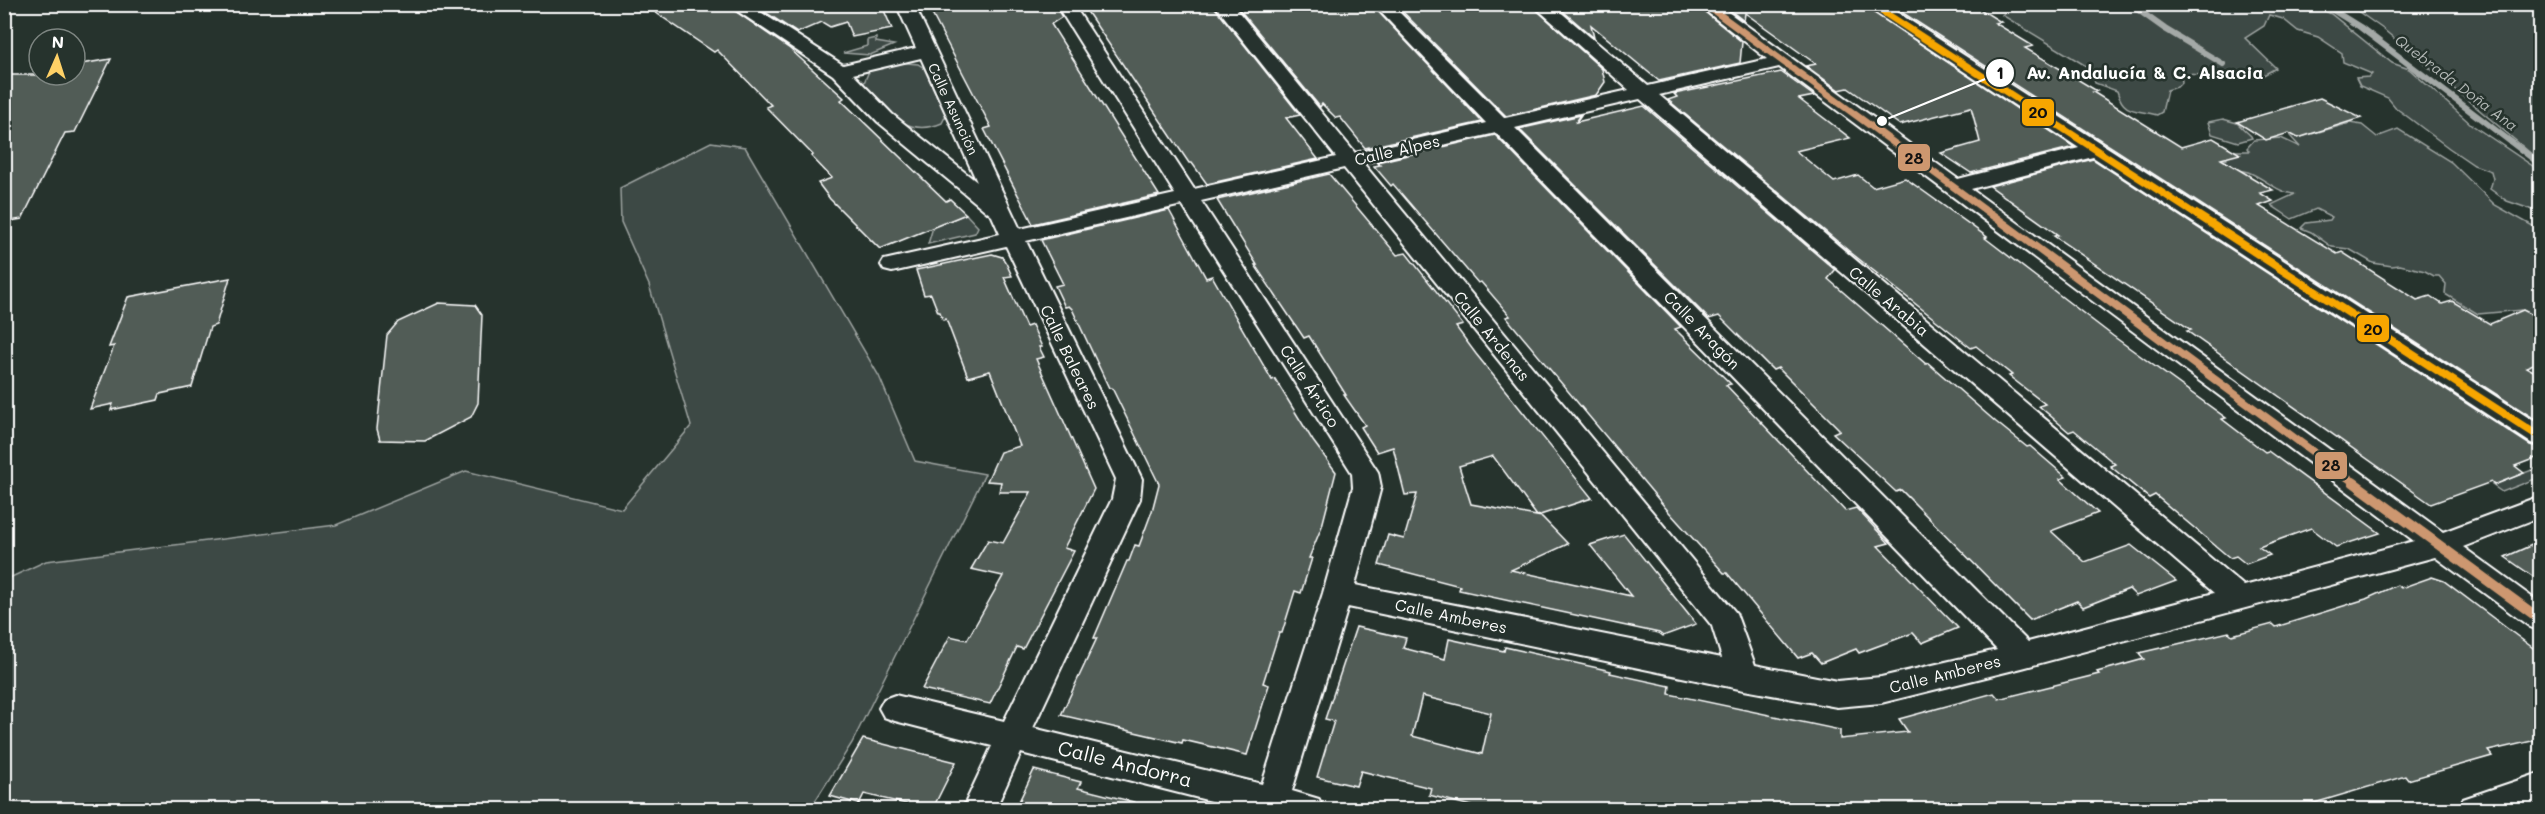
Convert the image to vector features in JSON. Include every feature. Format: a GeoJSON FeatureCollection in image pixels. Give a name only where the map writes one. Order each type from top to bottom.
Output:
{"type":"FeatureCollection","features":[{"type":"Feature","properties":{"kind":"street","name":"Calle Baleares"},"geometry":{"type":"LineString","coordinates":[[735,4],[840,71],[885,118],[1001,213],[1129,479],[1126,499],[978,810]]}},
{"type":"Feature","properties":{"kind":"street","name":"Calle Asunción"},"geometry":{"type":"LineString","coordinates":[[905,4],[1001,213]]}},
{"type":"Feature","properties":{"kind":"street","name":"Calle Ártico"},"geometry":{"type":"LineString","coordinates":[[1064,4],[1365,472],[1367,487],[1338,593],[1271,805]]}},
{"type":"Feature","properties":{"kind":"street","name":"Calle Ardenas"},"geometry":{"type":"LineString","coordinates":[[1222,4],[1725,621],[1744,677]]}},
{"type":"Feature","properties":{"kind":"street","name":"Calle Aragón"},"geometry":{"type":"LineString","coordinates":[[1381,4],[2022,656]]}},
{"type":"Feature","properties":{"kind":"street","name":"Calle Arabia"},"geometry":{"type":"LineString","coordinates":[[1540,4],[2239,598]]}},
{"type":"Feature","properties":{"kind":"street"},"geometry":{"type":"LineString","coordinates":[[1705,4],[2541,618]]}},
{"type":"Feature","properties":{"kind":"street"},"geometry":{"type":"LineString","coordinates":[[1871,4],[2541,436]]}},
{"type":"Feature","properties":{"kind":"street"},"geometry":{"type":"LineString","coordinates":[[840,71],[927,51]]}},
{"type":"Feature","properties":{"kind":"street","name":"Calle Alpes"},"geometry":{"type":"LineString","coordinates":[[892,265],[1782,61]]}},
{"type":"Feature","properties":{"kind":"street"},"geometry":{"type":"LineString","coordinates":[[1953,187],[2095,150]]}},
{"type":"Feature","properties":{"kind":"street","name":"Calle Amberes"},"geometry":{"type":"LineString","coordinates":[[1338,593],[1837,694],[1881,690],[2022,656],[2440,545],[2541,507]]}},
{"type":"Feature","properties":{"kind":"street","name":"Calle Andorra"},"geometry":{"type":"LineString","coordinates":[[895,708],[1013,736],[1271,805],[1307,810]]}},
{"type":"Feature","properties":{"kind":"street"},"geometry":{"type":"LineString","coordinates":[[2478,809],[2541,788]]}},
{"type":"Feature","properties":{"kind":"shaded area"},"geometry":{"type":"Polygon","coordinates":[[[2005,4],[2314,5],[2331,14],[2392,63],[2409,69],[2472,125],[2540,171],[2540,215],[2536,211],[2507,201],[2490,189],[2493,179],[2491,171],[2474,165],[2449,148],[2396,108],[2388,98],[2360,86],[2356,78],[2369,77],[2372,74],[2343,62],[2342,53],[2318,37],[2298,31],[2283,19],[2269,15],[2264,26],[2245,38],[2276,68],[2260,77],[2181,74],[2182,82],[2177,87],[2167,90],[2162,112],[2157,115],[2127,108],[2117,91],[2095,83],[2093,75],[2096,72],[2002,15],[2008,10],[2005,4]]]}},
{"type":"Feature","properties":{"kind":"shaded area"},"geometry":{"type":"Polygon","coordinates":[[[2349,5],[2540,5],[2540,161],[2383,29],[2349,5]]]}},
{"type":"Feature","properties":{"kind":"shaded area"},"geometry":{"type":"Polygon","coordinates":[[[876,38],[876,42],[894,45],[870,55],[843,53],[867,46],[867,40],[876,38]]]}},
{"type":"Feature","properties":{"kind":"shaded area"},"geometry":{"type":"Polygon","coordinates":[[[896,62],[918,64],[924,68],[946,115],[942,123],[929,127],[907,124],[889,112],[863,85],[869,71],[896,62]]]}},
{"type":"Feature","properties":{"kind":"shaded area"},"geometry":{"type":"Polygon","coordinates":[[[2223,119],[2237,123],[2252,138],[2238,142],[2212,134],[2208,122],[2223,119]]]}},
{"type":"Feature","properties":{"kind":"shaded area"},"geometry":{"type":"Polygon","coordinates":[[[2350,123],[2362,125],[2377,137],[2398,129],[2451,162],[2495,205],[2540,230],[2540,319],[2523,310],[2478,314],[2445,294],[2446,284],[2439,276],[2400,265],[2373,263],[2349,249],[2332,247],[2311,232],[2301,228],[2306,223],[2330,220],[2332,217],[2316,209],[2292,219],[2271,205],[2295,194],[2283,191],[2248,172],[2227,168],[2216,163],[2227,159],[2225,154],[2228,151],[2249,151],[2247,148],[2254,140],[2281,138],[2300,147],[2290,136],[2291,134],[2298,138],[2350,123]]]}},
{"type":"Feature","properties":{"kind":"shaded area"},"geometry":{"type":"Polygon","coordinates":[[[711,142],[745,147],[879,376],[915,461],[985,474],[852,743],[810,809],[5,809],[5,580],[46,561],[336,525],[466,471],[622,509],[691,426],[649,285],[621,222],[620,188],[711,142]]]}},
{"type":"Feature","properties":{"kind":"shaded area"},"geometry":{"type":"Polygon","coordinates":[[[966,214],[978,227],[975,233],[928,244],[933,227],[966,214]]]}},
{"type":"Feature","properties":{"kind":"shaded area"},"geometry":{"type":"Polygon","coordinates":[[[2540,467],[2540,477],[2502,492],[2492,485],[2540,467]]]}},
{"type":"Feature","properties":{"kind":"building"},"geometry":{"type":"Polygon","coordinates":[[[643,4],[725,4],[790,49],[844,98],[841,100],[946,201],[950,199],[966,214],[880,249],[830,199],[818,183],[832,178],[766,107],[771,105],[717,50],[714,52],[643,4]]]}},
{"type":"Feature","properties":{"kind":"building"},"geometry":{"type":"Polygon","coordinates":[[[753,4],[885,4],[883,8],[892,29],[852,37],[846,22],[830,27],[822,22],[797,33],[753,4]]]}},
{"type":"Feature","properties":{"kind":"building"},"geometry":{"type":"Polygon","coordinates":[[[929,4],[1054,4],[1062,17],[1051,24],[1159,195],[1033,224],[984,129],[991,127],[933,16],[929,4]]]}},
{"type":"Feature","properties":{"kind":"building"},"geometry":{"type":"Polygon","coordinates":[[[1082,4],[1132,4],[1135,9],[1168,4],[1212,4],[1300,115],[1286,118],[1318,159],[1207,184],[1192,163],[1189,163],[1082,4]]]}},
{"type":"Feature","properties":{"kind":"building"},"geometry":{"type":"Polygon","coordinates":[[[1235,4],[1371,4],[1482,122],[1365,148],[1340,117],[1336,118],[1322,104],[1320,107],[1235,4]]]}},
{"type":"Feature","properties":{"kind":"building"},"geometry":{"type":"Polygon","coordinates":[[[1395,4],[1530,4],[1602,69],[1605,82],[1596,95],[1506,116],[1395,4]]]}},
{"type":"Feature","properties":{"kind":"building"},"geometry":{"type":"Polygon","coordinates":[[[1555,4],[1695,4],[1742,42],[1740,63],[1659,81],[1591,25],[1594,38],[1555,4]]]}},
{"type":"Feature","properties":{"kind":"building"},"geometry":{"type":"Polygon","coordinates":[[[1722,4],[1861,4],[2074,147],[1971,173],[1941,153],[1980,142],[1971,107],[1900,125],[1848,88],[1839,90],[1806,66],[1816,64],[1745,13],[1744,21],[1722,4]]]}},
{"type":"Feature","properties":{"kind":"building"},"geometry":{"type":"Polygon","coordinates":[[[1889,4],[1972,4],[2001,22],[1995,23],[2033,46],[2025,48],[2097,91],[2093,92],[2181,147],[2213,138],[2240,154],[2221,159],[2273,190],[2260,193],[2273,201],[2259,206],[2337,254],[2342,252],[2417,300],[2430,296],[2442,304],[2452,301],[2490,324],[2523,310],[2541,319],[2541,361],[2526,367],[2541,375],[2541,423],[1889,4]]]}},
{"type":"Feature","properties":{"kind":"building"},"geometry":{"type":"Polygon","coordinates":[[[111,59],[75,132],[65,133],[22,219],[4,222],[4,75],[27,75],[27,87],[87,87],[87,63],[111,59]]]}},
{"type":"Feature","properties":{"kind":"building"},"geometry":{"type":"Polygon","coordinates":[[[1781,72],[1814,96],[1799,99],[1850,138],[1796,151],[1834,182],[1858,175],[1873,187],[1905,178],[1987,237],[1985,238],[2113,336],[2226,418],[2222,419],[2265,452],[2268,451],[2380,533],[2336,547],[2311,528],[2259,547],[2270,555],[2246,564],[2236,556],[2230,558],[2155,495],[2149,498],[2110,466],[2115,464],[2074,430],[2069,432],[2039,406],[2045,404],[2009,376],[2012,375],[1976,346],[1971,348],[1850,252],[1668,100],[1677,97],[1674,94],[1781,72]]]}},
{"type":"Feature","properties":{"kind":"building"},"geometry":{"type":"Polygon","coordinates":[[[2320,98],[2361,118],[2298,138],[2289,133],[2266,140],[2237,122],[2320,98]]]}},
{"type":"Feature","properties":{"kind":"building"},"geometry":{"type":"Polygon","coordinates":[[[1644,106],[1835,270],[1828,279],[1926,364],[1928,363],[1996,422],[2027,447],[2030,446],[2066,477],[2060,479],[2098,513],[2051,531],[2085,562],[2131,545],[2176,581],[2136,596],[2129,589],[2083,607],[2077,601],[2030,620],[1901,490],[1896,492],[1833,433],[1840,430],[1778,368],[1773,370],[1719,316],[1709,319],[1519,129],[1581,115],[1576,122],[1644,106]]]}},
{"type":"Feature","properties":{"kind":"building"},"geometry":{"type":"Polygon","coordinates":[[[1495,135],[1681,327],[1675,329],[1731,384],[1726,385],[1845,511],[1856,508],[1889,543],[1878,546],[1958,628],[1922,643],[1913,633],[1859,653],[1856,649],[1821,663],[1812,653],[1798,658],[1727,573],[1724,573],[1669,512],[1506,317],[1510,316],[1481,282],[1478,283],[1393,184],[1391,186],[1374,166],[1380,165],[1377,162],[1495,135]]]}},
{"type":"Feature","properties":{"kind":"building"},"geometry":{"type":"Polygon","coordinates":[[[2093,159],[2530,445],[2541,448],[2541,456],[2515,466],[2524,473],[2494,485],[2491,482],[2431,504],[2187,331],[2191,330],[2054,236],[2058,235],[1990,186],[2093,159]]]}},
{"type":"Feature","properties":{"kind":"building"},"geometry":{"type":"Polygon","coordinates":[[[1329,174],[1397,255],[1406,253],[1463,325],[1456,327],[1476,354],[1592,498],[1537,516],[1493,456],[1459,466],[1471,504],[1542,517],[1568,544],[1511,570],[1631,596],[1590,545],[1624,534],[1696,624],[1663,636],[1659,633],[1459,590],[1460,586],[1379,565],[1388,535],[1404,539],[1417,494],[1405,495],[1393,447],[1377,452],[1361,427],[1365,425],[1309,336],[1304,338],[1255,265],[1257,265],[1217,200],[1329,174]]]}},
{"type":"Feature","properties":{"kind":"building"},"geometry":{"type":"Polygon","coordinates":[[[1169,210],[1206,278],[1212,276],[1272,380],[1275,379],[1313,441],[1336,472],[1322,526],[1309,558],[1312,558],[1301,593],[1295,591],[1263,683],[1269,685],[1247,755],[1183,740],[1182,743],[1061,715],[1097,638],[1094,638],[1127,561],[1135,545],[1139,546],[1159,484],[1112,388],[1109,388],[1072,309],[1069,306],[1065,307],[1055,286],[1063,284],[1041,240],[1169,210]]]}},
{"type":"Feature","properties":{"kind":"building"},"geometry":{"type":"Polygon","coordinates":[[[992,254],[1002,257],[1012,276],[1004,277],[1026,327],[1032,325],[1042,347],[1039,347],[1044,357],[1036,359],[1094,489],[1064,548],[1074,551],[1023,649],[1017,647],[990,704],[922,689],[950,636],[967,640],[1003,576],[971,569],[988,540],[1003,543],[1031,492],[999,492],[1001,482],[987,481],[1000,452],[1020,446],[990,371],[968,377],[946,319],[943,320],[938,312],[931,294],[924,295],[916,270],[992,254]]]}},
{"type":"Feature","properties":{"kind":"building"},"geometry":{"type":"Polygon","coordinates":[[[230,278],[216,325],[210,327],[192,387],[160,394],[158,400],[111,410],[113,404],[90,409],[114,346],[109,347],[128,297],[230,278]]]}},
{"type":"Feature","properties":{"kind":"building"},"geometry":{"type":"Polygon","coordinates":[[[439,303],[475,305],[482,315],[478,403],[471,417],[425,441],[380,440],[377,429],[387,335],[398,322],[439,303]]]}},
{"type":"Feature","properties":{"kind":"building"},"geometry":{"type":"Polygon","coordinates":[[[2541,541],[2541,582],[2505,557],[2541,541]]]}},
{"type":"Feature","properties":{"kind":"building"},"geometry":{"type":"Polygon","coordinates":[[[2432,577],[2444,581],[2541,654],[2541,739],[2488,751],[2492,756],[2408,780],[2405,776],[2291,810],[1471,810],[1471,806],[1429,795],[1431,788],[1361,771],[1356,786],[1317,777],[1334,721],[1325,719],[1356,627],[1406,638],[1403,648],[1445,659],[1449,639],[1504,651],[1505,647],[1611,671],[1610,673],[1670,686],[1669,694],[1840,730],[1840,739],[1908,732],[1899,719],[1994,693],[1999,699],[2099,674],[2097,672],[2144,659],[2139,653],[2229,632],[2232,635],[2273,624],[2276,627],[2366,599],[2397,585],[2401,588],[2432,577]],[[1422,696],[1412,736],[1482,754],[1491,713],[1422,696]]]}},
{"type":"Feature","properties":{"kind":"building"},"geometry":{"type":"Polygon","coordinates":[[[863,739],[956,762],[932,810],[864,794],[859,804],[830,796],[863,739]]]}},
{"type":"Feature","properties":{"kind":"building"},"geometry":{"type":"Polygon","coordinates":[[[1034,770],[1081,782],[1078,788],[1134,802],[1134,810],[1015,810],[1034,770]]]}},
{"type":"Feature","properties":{"kind":"waterway"},"geometry":{"type":"LineString","coordinates":[[2130,4],[2165,29],[2223,64]]}},
{"type":"Feature","properties":{"kind":"waterway","name":"Quebrada Doña Ana"},"geometry":{"type":"LineString","coordinates":[[2323,4],[2360,27],[2540,164]]}},
{"type":"Feature","properties":{"kind":"transit line","name":"28"},"geometry":{"type":"LineString","coordinates":[[1705,4],[2540,619]]}},
{"type":"Feature","properties":{"kind":"transit line","name":"20"},"geometry":{"type":"LineString","coordinates":[[1871,4],[2540,437]]}},
{"type":"Feature","properties":{"kind":"place","name":"Av. Andalucía & C. Alsacia"},"geometry":{"type":"Point","coordinates":[1882,121]}}]}
